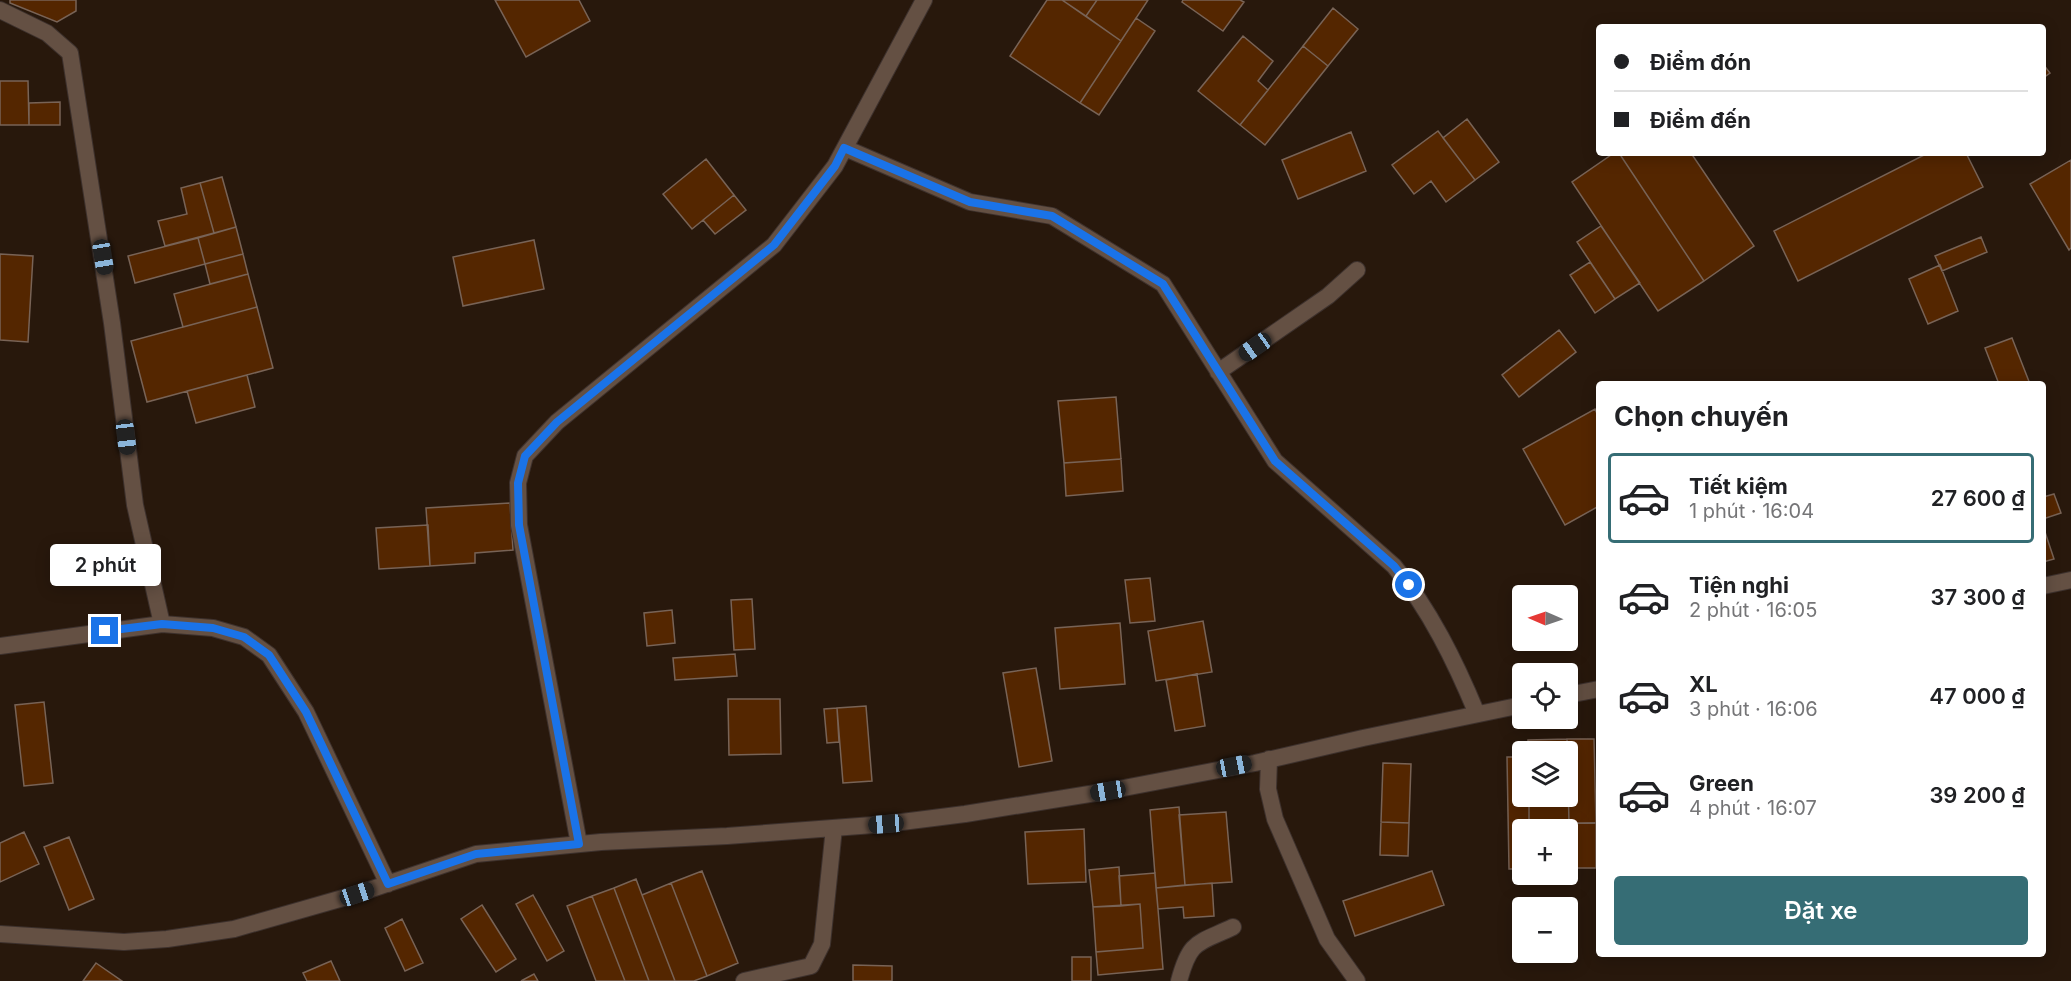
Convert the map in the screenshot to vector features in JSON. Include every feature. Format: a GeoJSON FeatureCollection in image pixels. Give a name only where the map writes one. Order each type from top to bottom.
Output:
{"type":"FeatureCollection","features":[{"type":"Feature","properties":{"kind":"street"},"geometry":{"type":"LineString","coordinates":[[579,844],[519,525],[518,483],[525,456],[557,422],[774,245],[835,166],[924,0]]}},
{"type":"Feature","properties":{"kind":"street"},"geometry":{"type":"LineString","coordinates":[[0,10],[47,33],[70,53],[112,322],[135,505],[162,624]]}},
{"type":"Feature","properties":{"kind":"street"},"geometry":{"type":"LineString","coordinates":[[844,148],[970,202],[1052,216],[1163,284],[1275,461],[1394,566],[1409,585],[1454,660],[1477,714]]}},
{"type":"Feature","properties":{"kind":"street"},"geometry":{"type":"LineString","coordinates":[[1218,372],[1328,296],[1358,270]]}},
{"type":"Feature","properties":{"kind":"street"},"geometry":{"type":"LineString","coordinates":[[2046,585],[2071,580]]}},
{"type":"Feature","properties":{"kind":"street"},"geometry":{"type":"LineString","coordinates":[[0,646],[162,624],[213,628],[244,637],[269,655],[306,712],[388,884]]}},
{"type":"Feature","properties":{"kind":"street"},"geometry":{"type":"LineString","coordinates":[[1578,693],[1596,690]]}},
{"type":"Feature","properties":{"kind":"street"},"geometry":{"type":"LineString","coordinates":[[0,934],[124,942],[167,939],[234,929],[388,884],[476,854],[579,844],[886,824],[965,814],[1108,791],[1512,707]]}},
{"type":"Feature","properties":{"kind":"street"},"geometry":{"type":"LineString","coordinates":[[1269,759],[1268,789],[1275,819],[1327,939],[1357,981]]}},
{"type":"Feature","properties":{"kind":"street"},"geometry":{"type":"LineString","coordinates":[[744,981],[811,966],[822,944],[834,828]]}},
{"type":"Feature","properties":{"kind":"street"},"geometry":{"type":"LineString","coordinates":[[1179,981],[1184,962],[1194,945],[1233,927]]}},
{"type":"Feature","properties":{"kind":"building"},"geometry":{"type":"Polygon","coordinates":[[[10,0],[76,0],[76,11],[57,22],[10,3],[10,0]]]}},
{"type":"Feature","properties":{"kind":"building"},"geometry":{"type":"Polygon","coordinates":[[[495,0],[579,0],[590,21],[526,57],[495,0]]]}},
{"type":"Feature","properties":{"kind":"building"},"geometry":{"type":"Polygon","coordinates":[[[1047,0],[1062,0],[1121,41],[1080,103],[1010,56],[1047,0]]]}},
{"type":"Feature","properties":{"kind":"building"},"geometry":{"type":"Polygon","coordinates":[[[1062,0],[1097,0],[1086,16],[1062,0]]]}},
{"type":"Feature","properties":{"kind":"building"},"geometry":{"type":"Polygon","coordinates":[[[1097,0],[1148,0],[1121,41],[1086,16],[1097,0]]]}},
{"type":"Feature","properties":{"kind":"building"},"geometry":{"type":"Polygon","coordinates":[[[1183,0],[1240,0],[1244,2],[1223,31],[1182,2],[1183,0]]]}},
{"type":"Feature","properties":{"kind":"building"},"geometry":{"type":"Polygon","coordinates":[[[1333,8],[1358,29],[1328,66],[1303,46],[1333,8]]]}},
{"type":"Feature","properties":{"kind":"building"},"geometry":{"type":"Polygon","coordinates":[[[1136,18],[1155,31],[1099,115],[1080,103],[1136,18]]]}},
{"type":"Feature","properties":{"kind":"building"},"geometry":{"type":"Polygon","coordinates":[[[1243,36],[1273,61],[1258,81],[1268,90],[1240,125],[1198,91],[1243,36]]]}},
{"type":"Feature","properties":{"kind":"building"},"geometry":{"type":"Polygon","coordinates":[[[1303,46],[1328,66],[1265,145],[1240,125],[1303,46]]]}},
{"type":"Feature","properties":{"kind":"building"},"geometry":{"type":"Polygon","coordinates":[[[0,81],[28,81],[29,125],[0,125],[0,81]]]}},
{"type":"Feature","properties":{"kind":"building"},"geometry":{"type":"Polygon","coordinates":[[[60,102],[60,125],[29,125],[29,103],[60,102]]]}},
{"type":"Feature","properties":{"kind":"building"},"geometry":{"type":"Polygon","coordinates":[[[1467,119],[1499,162],[1475,180],[1443,138],[1467,119]]]}},
{"type":"Feature","properties":{"kind":"building"},"geometry":{"type":"Polygon","coordinates":[[[1438,131],[1475,180],[1446,202],[1431,181],[1414,194],[1392,165],[1438,131]]]}},
{"type":"Feature","properties":{"kind":"building"},"geometry":{"type":"Polygon","coordinates":[[[1351,132],[1366,171],[1298,199],[1282,160],[1351,132]]]}},
{"type":"Feature","properties":{"kind":"building"},"geometry":{"type":"Polygon","coordinates":[[[1610,156],[1621,156],[1704,281],[1658,311],[1572,182],[1610,156]]]}},
{"type":"Feature","properties":{"kind":"building"},"geometry":{"type":"Polygon","coordinates":[[[1621,156],[1693,156],[1754,246],[1704,281],[1621,156]]]}},
{"type":"Feature","properties":{"kind":"building"},"geometry":{"type":"Polygon","coordinates":[[[1922,156],[1968,156],[1983,187],[1798,281],[1774,231],[1922,156]]]}},
{"type":"Feature","properties":{"kind":"building"},"geometry":{"type":"Polygon","coordinates":[[[706,159],[734,195],[692,229],[663,194],[706,159]]]}},
{"type":"Feature","properties":{"kind":"building"},"geometry":{"type":"Polygon","coordinates":[[[2071,160],[2071,248],[2069,250],[2030,184],[2071,160]]]}},
{"type":"Feature","properties":{"kind":"building"},"geometry":{"type":"Polygon","coordinates":[[[222,177],[236,227],[214,233],[200,183],[222,177]]]}},
{"type":"Feature","properties":{"kind":"building"},"geometry":{"type":"Polygon","coordinates":[[[200,183],[214,233],[165,246],[158,221],[187,214],[181,188],[200,183]]]}},
{"type":"Feature","properties":{"kind":"building"},"geometry":{"type":"Polygon","coordinates":[[[734,195],[746,210],[715,234],[703,220],[734,195]]]}},
{"type":"Feature","properties":{"kind":"building"},"geometry":{"type":"Polygon","coordinates":[[[1601,226],[1640,283],[1615,299],[1577,242],[1601,226]]]}},
{"type":"Feature","properties":{"kind":"building"},"geometry":{"type":"Polygon","coordinates":[[[236,227],[243,254],[205,264],[198,238],[236,227]]]}},
{"type":"Feature","properties":{"kind":"building"},"geometry":{"type":"Polygon","coordinates":[[[1981,237],[1987,252],[1942,271],[1935,256],[1981,237]]]}},
{"type":"Feature","properties":{"kind":"building"},"geometry":{"type":"Polygon","coordinates":[[[198,238],[205,264],[135,283],[128,256],[198,238]]]}},
{"type":"Feature","properties":{"kind":"building"},"geometry":{"type":"Polygon","coordinates":[[[534,240],[544,289],[463,306],[453,257],[534,240]]]}},
{"type":"Feature","properties":{"kind":"building"},"geometry":{"type":"Polygon","coordinates":[[[0,254],[33,256],[28,342],[0,340],[0,254]]]}},
{"type":"Feature","properties":{"kind":"building"},"geometry":{"type":"Polygon","coordinates":[[[243,254],[248,274],[210,284],[205,264],[243,254]]]}},
{"type":"Feature","properties":{"kind":"building"},"geometry":{"type":"Polygon","coordinates":[[[1590,262],[1615,299],[1595,313],[1570,275],[1590,262]]]}},
{"type":"Feature","properties":{"kind":"building"},"geometry":{"type":"Polygon","coordinates":[[[1940,265],[1958,311],[1928,324],[1909,279],[1940,265]]]}},
{"type":"Feature","properties":{"kind":"building"},"geometry":{"type":"Polygon","coordinates":[[[248,274],[257,307],[183,327],[174,294],[248,274]]]}},
{"type":"Feature","properties":{"kind":"building"},"geometry":{"type":"Polygon","coordinates":[[[257,307],[273,368],[147,402],[131,341],[257,307]]]}},
{"type":"Feature","properties":{"kind":"building"},"geometry":{"type":"Polygon","coordinates":[[[1559,330],[1576,352],[1519,397],[1502,375],[1559,330]]]}},
{"type":"Feature","properties":{"kind":"building"},"geometry":{"type":"Polygon","coordinates":[[[2012,338],[2029,381],[1998,381],[1985,348],[2012,338]]]}},
{"type":"Feature","properties":{"kind":"building"},"geometry":{"type":"Polygon","coordinates":[[[247,375],[255,407],[196,423],[187,391],[247,375]]]}},
{"type":"Feature","properties":{"kind":"building"},"geometry":{"type":"Polygon","coordinates":[[[1116,397],[1121,459],[1064,463],[1058,401],[1116,397]]]}},
{"type":"Feature","properties":{"kind":"building"},"geometry":{"type":"Polygon","coordinates":[[[1595,409],[1596,508],[1565,525],[1523,449],[1595,409]]]}},
{"type":"Feature","properties":{"kind":"building"},"geometry":{"type":"Polygon","coordinates":[[[1121,459],[1123,491],[1066,496],[1064,463],[1121,459]]]}},
{"type":"Feature","properties":{"kind":"building"},"geometry":{"type":"Polygon","coordinates":[[[2054,494],[2061,513],[2046,518],[2046,496],[2054,494]]]}},
{"type":"Feature","properties":{"kind":"building"},"geometry":{"type":"Polygon","coordinates":[[[510,503],[513,550],[475,553],[475,563],[430,566],[426,508],[510,503]]]}},
{"type":"Feature","properties":{"kind":"building"},"geometry":{"type":"Polygon","coordinates":[[[428,525],[430,566],[379,569],[376,528],[428,525]]]}},
{"type":"Feature","properties":{"kind":"building"},"geometry":{"type":"Polygon","coordinates":[[[2046,535],[2054,559],[2046,561],[2046,535]]]}},
{"type":"Feature","properties":{"kind":"building"},"geometry":{"type":"Polygon","coordinates":[[[1150,578],[1155,621],[1130,623],[1125,580],[1150,578]]]}},
{"type":"Feature","properties":{"kind":"building"},"geometry":{"type":"Polygon","coordinates":[[[752,599],[755,649],[734,650],[731,600],[752,599]]]}},
{"type":"Feature","properties":{"kind":"building"},"geometry":{"type":"Polygon","coordinates":[[[672,610],[675,643],[647,646],[644,613],[672,610]]]}},
{"type":"Feature","properties":{"kind":"building"},"geometry":{"type":"Polygon","coordinates":[[[1203,621],[1212,672],[1156,681],[1148,631],[1203,621]]]}},
{"type":"Feature","properties":{"kind":"building"},"geometry":{"type":"Polygon","coordinates":[[[1120,623],[1125,684],[1060,689],[1055,628],[1120,623]]]}},
{"type":"Feature","properties":{"kind":"building"},"geometry":{"type":"Polygon","coordinates":[[[735,654],[737,676],[675,680],[673,658],[735,654]]]}},
{"type":"Feature","properties":{"kind":"building"},"geometry":{"type":"Polygon","coordinates":[[[1036,668],[1052,761],[1019,767],[1003,673],[1036,668]]]}},
{"type":"Feature","properties":{"kind":"building"},"geometry":{"type":"Polygon","coordinates":[[[1197,674],[1205,726],[1175,731],[1166,680],[1197,674]]]}},
{"type":"Feature","properties":{"kind":"building"},"geometry":{"type":"Polygon","coordinates":[[[728,699],[780,699],[781,754],[729,755],[728,699]]]}},
{"type":"Feature","properties":{"kind":"building"},"geometry":{"type":"Polygon","coordinates":[[[44,702],[53,783],[24,786],[15,705],[44,702]]]}},
{"type":"Feature","properties":{"kind":"building"},"geometry":{"type":"Polygon","coordinates":[[[866,706],[872,781],[843,783],[837,708],[866,706]]]}},
{"type":"Feature","properties":{"kind":"building"},"geometry":{"type":"Polygon","coordinates":[[[837,708],[839,742],[827,743],[824,709],[837,708]]]}},
{"type":"Feature","properties":{"kind":"building"},"geometry":{"type":"Polygon","coordinates":[[[1567,739],[1567,741],[1528,741],[1567,739]]]}},
{"type":"Feature","properties":{"kind":"building"},"geometry":{"type":"Polygon","coordinates":[[[1567,739],[1594,739],[1596,823],[1578,823],[1578,819],[1569,819],[1569,807],[1578,807],[1578,741],[1567,741],[1567,739]]]}},
{"type":"Feature","properties":{"kind":"building"},"geometry":{"type":"Polygon","coordinates":[[[1507,757],[1512,757],[1512,807],[1529,807],[1529,819],[1512,819],[1512,869],[1509,869],[1507,757]]]}},
{"type":"Feature","properties":{"kind":"building"},"geometry":{"type":"Polygon","coordinates":[[[1383,763],[1411,764],[1409,823],[1381,822],[1383,763]]]}},
{"type":"Feature","properties":{"kind":"building"},"geometry":{"type":"Polygon","coordinates":[[[1179,807],[1185,885],[1156,888],[1150,810],[1179,807]]]}},
{"type":"Feature","properties":{"kind":"building"},"geometry":{"type":"Polygon","coordinates":[[[1529,807],[1569,807],[1569,819],[1529,819],[1529,807]]]}},
{"type":"Feature","properties":{"kind":"building"},"geometry":{"type":"Polygon","coordinates":[[[1226,812],[1232,882],[1185,885],[1179,815],[1226,812]]]}},
{"type":"Feature","properties":{"kind":"building"},"geometry":{"type":"Polygon","coordinates":[[[1381,822],[1409,823],[1408,856],[1380,855],[1381,822]]]}},
{"type":"Feature","properties":{"kind":"building"},"geometry":{"type":"Polygon","coordinates":[[[1578,823],[1596,823],[1596,868],[1578,868],[1578,823]]]}},
{"type":"Feature","properties":{"kind":"building"},"geometry":{"type":"Polygon","coordinates":[[[1084,829],[1086,882],[1028,884],[1025,832],[1084,829]]]}},
{"type":"Feature","properties":{"kind":"building"},"geometry":{"type":"Polygon","coordinates":[[[24,832],[39,864],[0,882],[0,843],[24,832]]]}},
{"type":"Feature","properties":{"kind":"building"},"geometry":{"type":"Polygon","coordinates":[[[69,837],[94,899],[69,910],[44,847],[69,837]]]}},
{"type":"Feature","properties":{"kind":"building"},"geometry":{"type":"Polygon","coordinates":[[[1119,867],[1121,906],[1093,907],[1089,870],[1119,867]]]}},
{"type":"Feature","properties":{"kind":"building"},"geometry":{"type":"Polygon","coordinates":[[[702,871],[738,963],[707,976],[671,883],[702,871]]]}},
{"type":"Feature","properties":{"kind":"building"},"geometry":{"type":"Polygon","coordinates":[[[1432,871],[1444,905],[1355,936],[1343,901],[1432,871]]]}},
{"type":"Feature","properties":{"kind":"building"},"geometry":{"type":"Polygon","coordinates":[[[1155,873],[1163,969],[1098,975],[1096,952],[1143,948],[1140,904],[1121,906],[1119,876],[1155,873]]]}},
{"type":"Feature","properties":{"kind":"building"},"geometry":{"type":"Polygon","coordinates":[[[636,879],[675,981],[649,981],[614,888],[636,879]]]}},
{"type":"Feature","properties":{"kind":"building"},"geometry":{"type":"Polygon","coordinates":[[[671,883],[707,976],[694,981],[675,981],[642,895],[671,883]]]}},
{"type":"Feature","properties":{"kind":"building"},"geometry":{"type":"Polygon","coordinates":[[[1212,883],[1214,916],[1184,918],[1183,907],[1158,909],[1156,888],[1212,883]]]}},
{"type":"Feature","properties":{"kind":"building"},"geometry":{"type":"Polygon","coordinates":[[[614,888],[649,981],[625,981],[592,896],[614,888]]]}},
{"type":"Feature","properties":{"kind":"building"},"geometry":{"type":"Polygon","coordinates":[[[533,895],[564,951],[547,961],[516,904],[533,895]]]}},
{"type":"Feature","properties":{"kind":"building"},"geometry":{"type":"Polygon","coordinates":[[[592,896],[625,981],[596,981],[567,906],[592,896]]]}},
{"type":"Feature","properties":{"kind":"building"},"geometry":{"type":"Polygon","coordinates":[[[1140,904],[1143,948],[1096,952],[1093,907],[1140,904]]]}},
{"type":"Feature","properties":{"kind":"building"},"geometry":{"type":"Polygon","coordinates":[[[482,905],[516,959],[496,972],[461,919],[482,905]]]}},
{"type":"Feature","properties":{"kind":"building"},"geometry":{"type":"Polygon","coordinates":[[[402,919],[423,963],[405,971],[385,928],[402,919]]]}},
{"type":"Feature","properties":{"kind":"building"},"geometry":{"type":"Polygon","coordinates":[[[1072,957],[1091,957],[1091,981],[1072,981],[1072,957]]]}},
{"type":"Feature","properties":{"kind":"building"},"geometry":{"type":"Polygon","coordinates":[[[331,961],[340,981],[307,981],[303,973],[331,961]]]}},
{"type":"Feature","properties":{"kind":"building"},"geometry":{"type":"Polygon","coordinates":[[[96,963],[122,981],[83,981],[96,963]]]}},
{"type":"Feature","properties":{"kind":"building"},"geometry":{"type":"Polygon","coordinates":[[[853,965],[892,966],[892,981],[853,981],[853,965]]]}},
{"type":"Feature","properties":{"kind":"building"},"geometry":{"type":"Polygon","coordinates":[[[534,974],[538,981],[521,981],[534,974]]]}},
{"type":"Feature","properties":{"kind":"route"},"geometry":{"type":"LineString","coordinates":[[105,631],[162,624],[213,628],[244,637],[269,655],[306,712],[388,884],[476,854],[579,844],[519,525],[518,483],[525,456],[557,422],[774,245],[835,166],[844,148],[970,202],[1052,216],[1163,284],[1275,461],[1394,566],[1409,585]]}}]}
